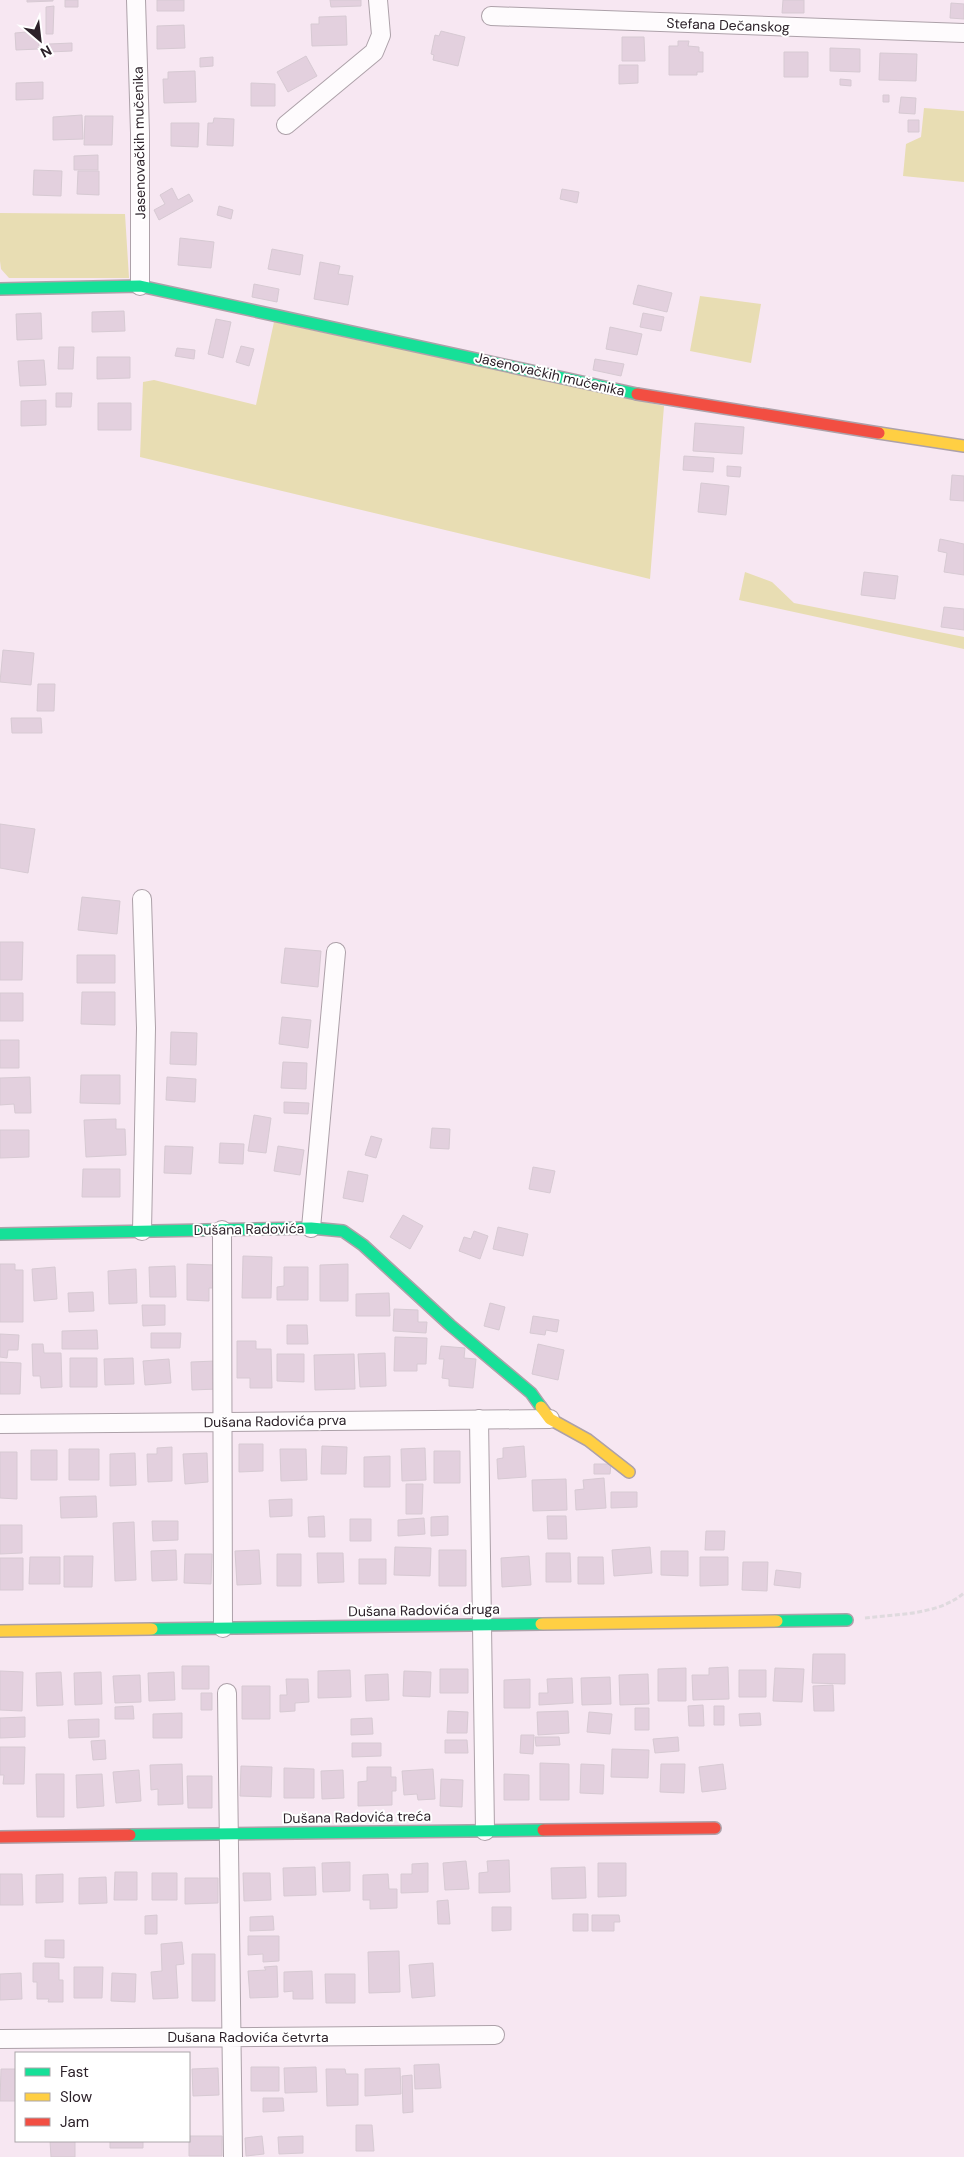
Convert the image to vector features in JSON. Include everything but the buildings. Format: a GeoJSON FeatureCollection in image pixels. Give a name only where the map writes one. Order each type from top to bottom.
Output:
{"type":"FeatureCollection","features":[{"type":"Feature","properties":{"kind":"street","name":"Jasenovačkih mučenika"},"geometry":{"type":"LineString","coordinates":[[136,0],[140,133],[140,286]]}},
{"type":"Feature","properties":{"kind":"street"},"geometry":{"type":"LineString","coordinates":[[286,125],[374,52],[381,35],[378,0]]}},
{"type":"Feature","properties":{"kind":"street","name":"Stefana Dečanskog"},"geometry":{"type":"LineString","coordinates":[[492,16],[964,32]]}},
{"type":"Feature","properties":{"kind":"street","name":"Jasenovačkih mučenika"},"geometry":{"type":"LineString","coordinates":[[0,289],[140,286],[642,394],[964,446]]}},
{"type":"Feature","properties":{"kind":"street"},"geometry":{"type":"LineString","coordinates":[[142,900],[146,1028],[142,1231]]}},
{"type":"Feature","properties":{"kind":"street","name":"Dušana Radovića"},"geometry":{"type":"LineString","coordinates":[[0,1234],[311,1228],[336,952]]}},
{"type":"Feature","properties":{"kind":"street"},"geometry":{"type":"LineString","coordinates":[[311,1228],[343,1231],[363,1245],[450,1325],[531,1393],[550,1418],[588,1440],[629,1472]]}},
{"type":"Feature","properties":{"kind":"street"},"geometry":{"type":"LineString","coordinates":[[222,1230],[223,1628]]}},
{"type":"Feature","properties":{"kind":"street","name":"Dušana Radovića prva"},"geometry":{"type":"LineString","coordinates":[[0,1424],[550,1418]]}},
{"type":"Feature","properties":{"kind":"street"},"geometry":{"type":"LineString","coordinates":[[479,1419],[485,1831]]}},
{"type":"Feature","properties":{"kind":"street","name":"Dušana Radovića druga"},"geometry":{"type":"LineString","coordinates":[[0,1630],[847,1620]]}},
{"type":"Feature","properties":{"kind":"street"},"geometry":{"type":"LineString","coordinates":[[227,1693],[233,2157]]}},
{"type":"Feature","properties":{"kind":"street","name":"Dušana Radovića treća"},"geometry":{"type":"LineString","coordinates":[[0,1837],[714,1828]]}},
{"type":"Feature","properties":{"kind":"street","name":"Dušana Radovića četvrta"},"geometry":{"type":"LineString","coordinates":[[0,2039],[496,2035]]}},
{"type":"Feature","properties":{"kind":"path"},"geometry":{"type":"LineString","coordinates":[[847,1620],[922,1611],[953,1602],[964,1593]]}},
{"type":"Feature","properties":{"kind":"shaded area"},"geometry":{"type":"Polygon","coordinates":[[[924,108],[964,111],[964,182],[903,176],[906,144],[921,137],[924,108]]]}},
{"type":"Feature","properties":{"kind":"shaded area"},"geometry":{"type":"Polygon","coordinates":[[[0,213],[125,214],[129,278],[9,278],[1,269],[0,213]]]}},
{"type":"Feature","properties":{"kind":"shaded area"},"geometry":{"type":"Polygon","coordinates":[[[700,296],[761,304],[751,363],[690,351],[700,296]]]}},
{"type":"Feature","properties":{"kind":"shaded area"},"geometry":{"type":"Polygon","coordinates":[[[274,322],[664,406],[650,579],[140,457],[143,382],[154,380],[256,405],[274,322]]]}},
{"type":"Feature","properties":{"kind":"shaded area"},"geometry":{"type":"Polygon","coordinates":[[[745,572],[772,582],[794,603],[964,637],[964,649],[739,600],[745,572]]]}},
{"type":"Feature","properties":{"kind":"traffic: fast"},"geometry":{"type":"LineString","coordinates":[[0,289],[140,286],[637,394]]}},
{"type":"Feature","properties":{"kind":"traffic: fast"},"geometry":{"type":"LineString","coordinates":[[0,1234],[311,1228],[343,1231],[363,1245],[450,1325],[531,1393],[541,1407]]}},
{"type":"Feature","properties":{"kind":"traffic: fast"},"geometry":{"type":"LineString","coordinates":[[777,1621],[847,1620]]}},
{"type":"Feature","properties":{"kind":"traffic: fast"},"geometry":{"type":"LineString","coordinates":[[152,1629],[541,1624]]}},
{"type":"Feature","properties":{"kind":"traffic: fast"},"geometry":{"type":"LineString","coordinates":[[130,1835],[543,1830]]}},
{"type":"Feature","properties":{"kind":"traffic: slow"},"geometry":{"type":"LineString","coordinates":[[879,433],[964,446]]}},
{"type":"Feature","properties":{"kind":"traffic: slow"},"geometry":{"type":"LineString","coordinates":[[541,1407],[550,1419],[588,1440],[629,1472]]}},
{"type":"Feature","properties":{"kind":"traffic: slow"},"geometry":{"type":"LineString","coordinates":[[541,1624],[777,1621]]}},
{"type":"Feature","properties":{"kind":"traffic: slow"},"geometry":{"type":"LineString","coordinates":[[0,1631],[152,1629]]}},
{"type":"Feature","properties":{"kind":"traffic: jam"},"geometry":{"type":"LineString","coordinates":[[637,394],[879,433]]}},
{"type":"Feature","properties":{"kind":"traffic: jam"},"geometry":{"type":"LineString","coordinates":[[543,1830],[715,1828]]}},
{"type":"Feature","properties":{"kind":"traffic: jam"},"geometry":{"type":"LineString","coordinates":[[0,1837],[130,1835]]}}]}
